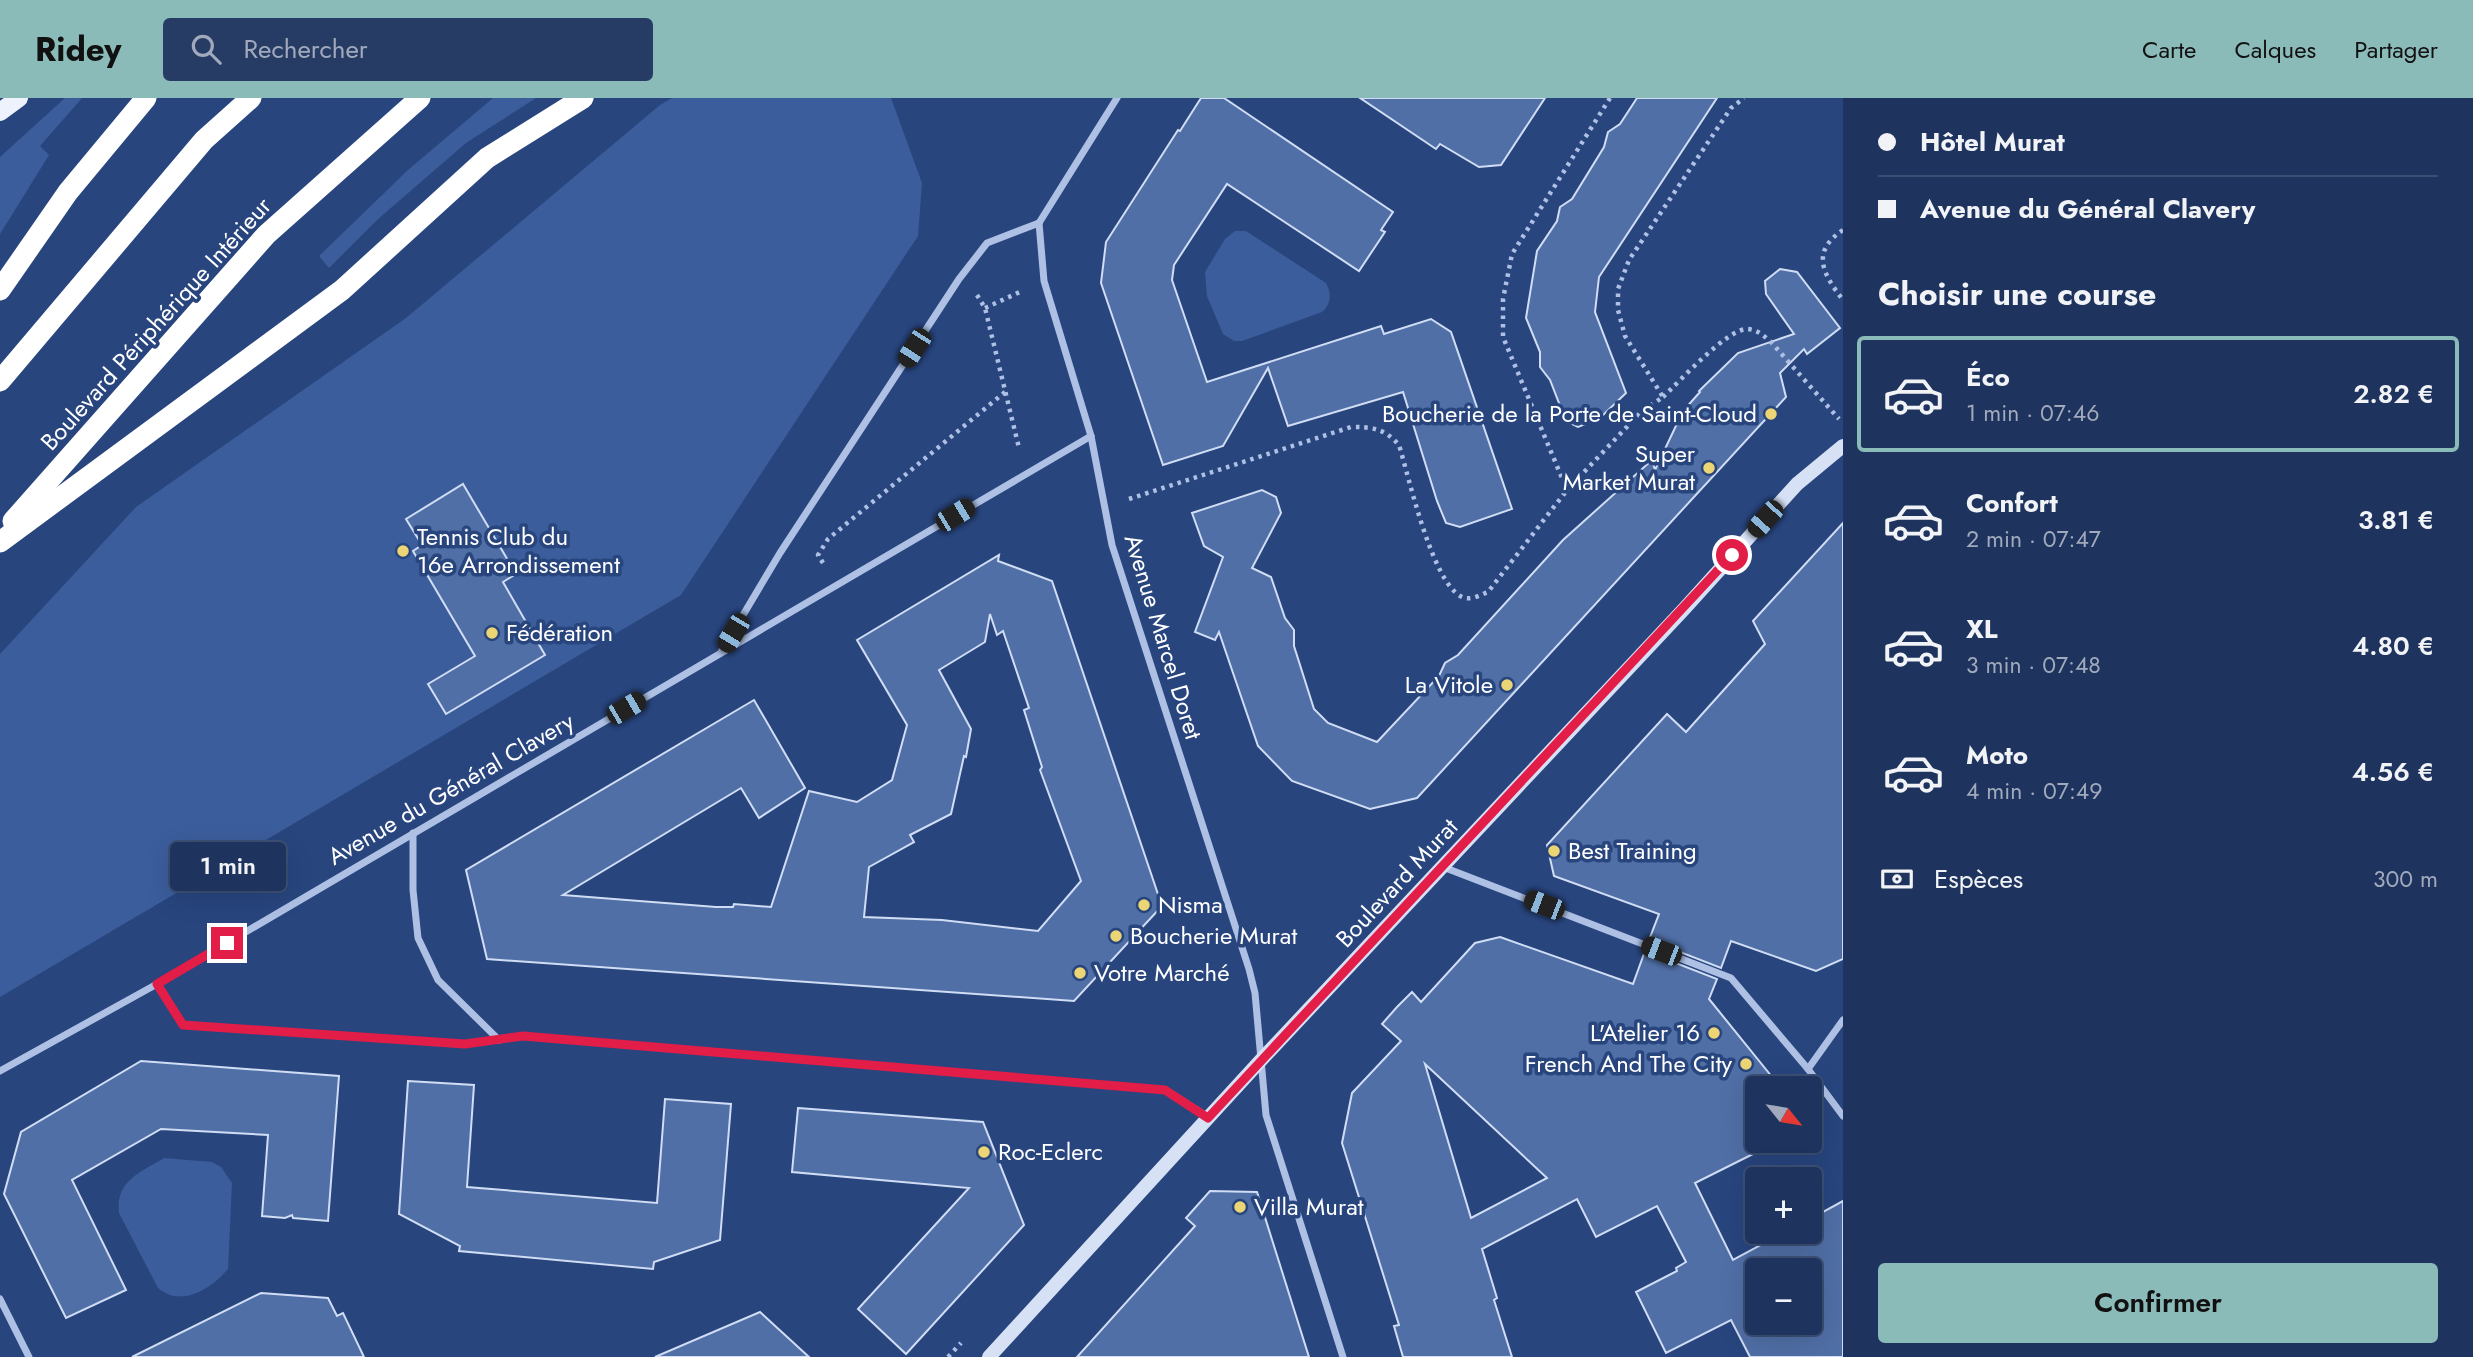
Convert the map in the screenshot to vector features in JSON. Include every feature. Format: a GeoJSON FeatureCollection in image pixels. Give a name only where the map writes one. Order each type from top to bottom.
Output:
{"type":"FeatureCollection","features":[{"type":"Feature","properties":{"kind":"highway"},"geometry":{"type":"LineString","coordinates":[[0,290],[68,192],[146,98]]}},
{"type":"Feature","properties":{"kind":"highway"},"geometry":{"type":"LineString","coordinates":[[0,381],[204,140],[251,98]]}},
{"type":"Feature","properties":{"kind":"highway","name":"Boulevard Périphérique Intérieur"},"geometry":{"type":"LineString","coordinates":[[0,536],[267,235],[420,98]]}},
{"type":"Feature","properties":{"kind":"highway"},"geometry":{"type":"LineString","coordinates":[[0,542],[342,290],[487,158],[583,98]]}},
{"type":"Feature","properties":{"kind":"main road"},"geometry":{"type":"LineString","coordinates":[[0,112],[19,98]]}},
{"type":"Feature","properties":{"kind":"main road","name":"Boulevard Murat"},"geometry":{"type":"LineString","coordinates":[[989,1357],[1797,484],[1843,446]]}},
{"type":"Feature","properties":{"kind":"street"},"geometry":{"type":"LineString","coordinates":[[721,652],[780,553],[959,279],[987,243],[1039,223],[1118,98]]}},
{"type":"Feature","properties":{"kind":"street","name":"Avenue Marcel Doret"},"geometry":{"type":"LineString","coordinates":[[1039,223],[1044,281],[1091,436],[1112,545],[1250,969],[1255,993],[1266,1115],[1343,1357]]}},
{"type":"Feature","properties":{"kind":"street","name":"Avenue du Général Clavery"},"geometry":{"type":"LineString","coordinates":[[0,1071],[157,984],[1091,436]]}},
{"type":"Feature","properties":{"kind":"street"},"geometry":{"type":"LineString","coordinates":[[413,833],[413,890],[418,938],[438,980],[499,1040]]}},
{"type":"Feature","properties":{"kind":"street"},"geometry":{"type":"LineString","coordinates":[[1443,867],[1731,978],[1808,1069],[1843,1116]]}},
{"type":"Feature","properties":{"kind":"street"},"geometry":{"type":"LineString","coordinates":[[157,984],[183,1025],[465,1044],[523,1036],[1165,1090],[1208,1118]]}},
{"type":"Feature","properties":{"kind":"street"},"geometry":{"type":"LineString","coordinates":[[1808,1069],[1843,1020]]}},
{"type":"Feature","properties":{"kind":"street"},"geometry":{"type":"LineString","coordinates":[[0,1299],[29,1357]]}},
{"type":"Feature","properties":{"kind":"path"},"geometry":{"type":"LineString","coordinates":[[1567,490],[1503,337],[1503,299],[1512,254],[1610,98]]}},
{"type":"Feature","properties":{"kind":"path"},"geometry":{"type":"LineString","coordinates":[[1663,397],[1625,336],[1618,310],[1618,289],[1636,249],[1731,108],[1744,98]]}},
{"type":"Feature","properties":{"kind":"path"},"geometry":{"type":"LineString","coordinates":[[1843,230],[1831,238],[1825,248],[1823,262],[1826,278],[1843,300]]}},
{"type":"Feature","properties":{"kind":"path"},"geometry":{"type":"LineString","coordinates":[[973,288],[985,308],[1019,450]]}},
{"type":"Feature","properties":{"kind":"path"},"geometry":{"type":"LineString","coordinates":[[985,308],[1029,288]]}},
{"type":"Feature","properties":{"kind":"path"},"geometry":{"type":"LineString","coordinates":[[1105,507],[1350,427],[1377,427],[1390,433],[1399,444],[1430,548],[1450,588],[1463,597],[1472,598],[1488,592],[1567,490],[1641,412],[1663,397],[1730,333],[1746,328],[1759,332],[1772,342],[1843,424]]}},
{"type":"Feature","properties":{"kind":"path"},"geometry":{"type":"LineString","coordinates":[[823,563],[818,555],[828,539],[1005,392]]}},
{"type":"Feature","properties":{"kind":"shaded area"},"geometry":{"type":"Polygon","coordinates":[[[65,98],[82,98],[40,146],[49,155],[0,234],[0,157],[65,98]]]}},
{"type":"Feature","properties":{"kind":"shaded area"},"geometry":{"type":"Polygon","coordinates":[[[493,98],[536,98],[466,143],[377,220],[329,268],[319,256],[408,170],[493,98]]]}},
{"type":"Feature","properties":{"kind":"shaded area","name":"Tennis Club du 16e Arrondissement"},"geometry":{"type":"Polygon","coordinates":[[[672,98],[891,98],[922,183],[918,236],[681,595],[0,997],[0,654],[136,507],[406,318],[660,105],[672,98]]]}},
{"type":"Feature","properties":{"kind":"shaded area"},"geometry":{"type":"Polygon","coordinates":[[[1235,231],[1246,231],[1326,283],[1330,299],[1325,309],[1242,341],[1234,341],[1223,334],[1207,296],[1205,272],[1225,239],[1235,231]]]}},
{"type":"Feature","properties":{"kind":"shaded area"},"geometry":{"type":"Polygon","coordinates":[[[164,1158],[212,1162],[221,1167],[232,1183],[228,1269],[204,1289],[186,1296],[167,1294],[158,1288],[119,1213],[119,1202],[125,1185],[164,1158]]]}},
{"type":"Feature","properties":{"kind":"building"},"geometry":{"type":"Polygon","coordinates":[[[1201,98],[1224,98],[1393,212],[1381,230],[1385,232],[1359,271],[1227,184],[1174,265],[1172,280],[1207,382],[1381,326],[1384,334],[1431,319],[1451,332],[1512,509],[1460,527],[1446,523],[1403,392],[1288,426],[1268,368],[1223,446],[1163,465],[1101,283],[1106,242],[1201,98]]]}},
{"type":"Feature","properties":{"kind":"building"},"geometry":{"type":"Polygon","coordinates":[[[1360,98],[1545,98],[1501,165],[1479,167],[1440,144],[1436,149],[1360,98]]]}},
{"type":"Feature","properties":{"kind":"building"},"geometry":{"type":"Polygon","coordinates":[[[1637,98],[1717,98],[1599,277],[1595,312],[1626,393],[1599,419],[1578,427],[1566,421],[1550,380],[1540,367],[1540,352],[1526,318],[1537,251],[1557,221],[1560,207],[1572,199],[1604,147],[1608,132],[1620,124],[1637,98]]]}},
{"type":"Feature","properties":{"kind":"building"},"geometry":{"type":"Polygon","coordinates":[[[1780,269],[1797,272],[1840,328],[1807,354],[1804,349],[1780,373],[1786,397],[1417,798],[1370,809],[1292,781],[1258,746],[1219,632],[1215,640],[1195,632],[1223,557],[1204,546],[1192,513],[1262,490],[1276,497],[1281,513],[1252,568],[1271,577],[1285,618],[1294,630],[1294,646],[1314,709],[1328,723],[1377,742],[1439,676],[1445,663],[1458,655],[1563,540],[1652,460],[1655,470],[1683,411],[1699,391],[1738,353],[1794,334],[1766,294],[1765,281],[1780,269]]]}},
{"type":"Feature","properties":{"kind":"building"},"geometry":{"type":"Polygon","coordinates":[[[463,484],[516,574],[503,582],[545,655],[446,714],[428,684],[475,656],[413,551],[422,545],[406,519],[463,484]]]}},
{"type":"Feature","properties":{"kind":"building"},"geometry":{"type":"Polygon","coordinates":[[[1843,523],[1843,959],[1816,971],[1731,941],[1721,968],[1649,940],[1659,914],[1554,876],[1547,845],[1667,714],[1686,732],[1765,644],[1753,621],[1843,523]]]}},
{"type":"Feature","properties":{"kind":"building"},"geometry":{"type":"Polygon","coordinates":[[[999,555],[998,561],[1052,581],[1162,906],[1074,1001],[487,959],[466,870],[754,700],[805,788],[759,818],[741,788],[563,895],[716,907],[733,907],[734,904],[771,907],[809,791],[857,802],[892,780],[907,725],[857,640],[999,555]],[[990,614],[985,642],[939,670],[971,729],[951,814],[910,835],[914,842],[869,867],[864,917],[942,920],[1038,931],[1081,881],[1040,770],[1042,767],[1024,710],[1029,708],[1003,631],[997,635],[990,614]]]}},
{"type":"Feature","properties":{"kind":"building"},"geometry":{"type":"Polygon","coordinates":[[[1500,937],[1633,984],[1645,951],[1717,979],[1709,999],[1771,1076],[1745,1076],[1745,1153],[1755,1153],[1695,1183],[1733,1260],[1763,1244],[1822,1244],[1822,1212],[1843,1201],[1843,1357],[1750,1357],[1731,1320],[1666,1353],[1636,1292],[1677,1271],[1676,1268],[1686,1262],[1657,1206],[1596,1237],[1577,1199],[1482,1249],[1512,1357],[1403,1357],[1394,1326],[1399,1325],[1342,1143],[1352,1093],[1401,1041],[1382,1024],[1412,992],[1421,1002],[1475,943],[1500,937]],[[1425,1064],[1471,1218],[1547,1178],[1425,1064]]]}},
{"type":"Feature","properties":{"kind":"building"},"geometry":{"type":"Polygon","coordinates":[[[141,1061],[339,1076],[328,1221],[293,1218],[292,1215],[285,1218],[262,1216],[268,1135],[161,1129],[72,1180],[126,1290],[66,1318],[4,1194],[21,1132],[141,1061]]]}},
{"type":"Feature","properties":{"kind":"building"},"geometry":{"type":"Polygon","coordinates":[[[408,1081],[474,1085],[467,1187],[657,1203],[665,1099],[731,1104],[720,1240],[654,1262],[653,1269],[459,1251],[460,1246],[399,1214],[408,1081]]]}},
{"type":"Feature","properties":{"kind":"building"},"geometry":{"type":"Polygon","coordinates":[[[798,1108],[983,1122],[1024,1225],[906,1354],[858,1309],[969,1188],[792,1172],[798,1108]]]}},
{"type":"Feature","properties":{"kind":"building"},"geometry":{"type":"Polygon","coordinates":[[[1210,1191],[1257,1192],[1309,1357],[1077,1357],[1195,1226],[1186,1218],[1210,1191]]]}},
{"type":"Feature","properties":{"kind":"building"},"geometry":{"type":"Polygon","coordinates":[[[261,1293],[328,1298],[337,1316],[343,1313],[364,1357],[132,1357],[261,1293]]]}},
{"type":"Feature","properties":{"kind":"building"},"geometry":{"type":"Polygon","coordinates":[[[760,1312],[809,1357],[655,1357],[760,1312]]]}},
{"type":"Feature","properties":{"kind":"place","name":"Boucherie de la Porte de Saint-Cloud"},"geometry":{"type":"Point","coordinates":[1771,414]}},
{"type":"Feature","properties":{"kind":"place","name":"Super Market Murat"},"geometry":{"type":"Point","coordinates":[1709,468]}},
{"type":"Feature","properties":{"kind":"place","name":"Tennis Club du 16e Arrondissement"},"geometry":{"type":"Point","coordinates":[403,551]}},
{"type":"Feature","properties":{"kind":"place","name":"Fédération"},"geometry":{"type":"Point","coordinates":[492,633]}},
{"type":"Feature","properties":{"kind":"place","name":"La Vitole"},"geometry":{"type":"Point","coordinates":[1507,685]}},
{"type":"Feature","properties":{"kind":"place","name":"Best Training"},"geometry":{"type":"Point","coordinates":[1554,851]}},
{"type":"Feature","properties":{"kind":"place","name":"Nisma"},"geometry":{"type":"Point","coordinates":[1144,905]}},
{"type":"Feature","properties":{"kind":"place","name":"Boucherie Murat"},"geometry":{"type":"Point","coordinates":[1116,936]}},
{"type":"Feature","properties":{"kind":"place","name":"Votre Marché"},"geometry":{"type":"Point","coordinates":[1080,973]}},
{"type":"Feature","properties":{"kind":"place","name":"L'Atelier 16"},"geometry":{"type":"Point","coordinates":[1714,1033]}},
{"type":"Feature","properties":{"kind":"place","name":"French And The City"},"geometry":{"type":"Point","coordinates":[1746,1064]}},
{"type":"Feature","properties":{"kind":"place","name":"Roc-Eclerc"},"geometry":{"type":"Point","coordinates":[984,1152]}},
{"type":"Feature","properties":{"kind":"place","name":"Villa Murat"},"geometry":{"type":"Point","coordinates":[1240,1207]}},
{"type":"Feature","properties":{"kind":"route"},"geometry":{"type":"LineString","coordinates":[[227,943],[157,984],[183,1025],[465,1044],[523,1036],[1165,1090],[1208,1118],[1732,555]]}}]}
